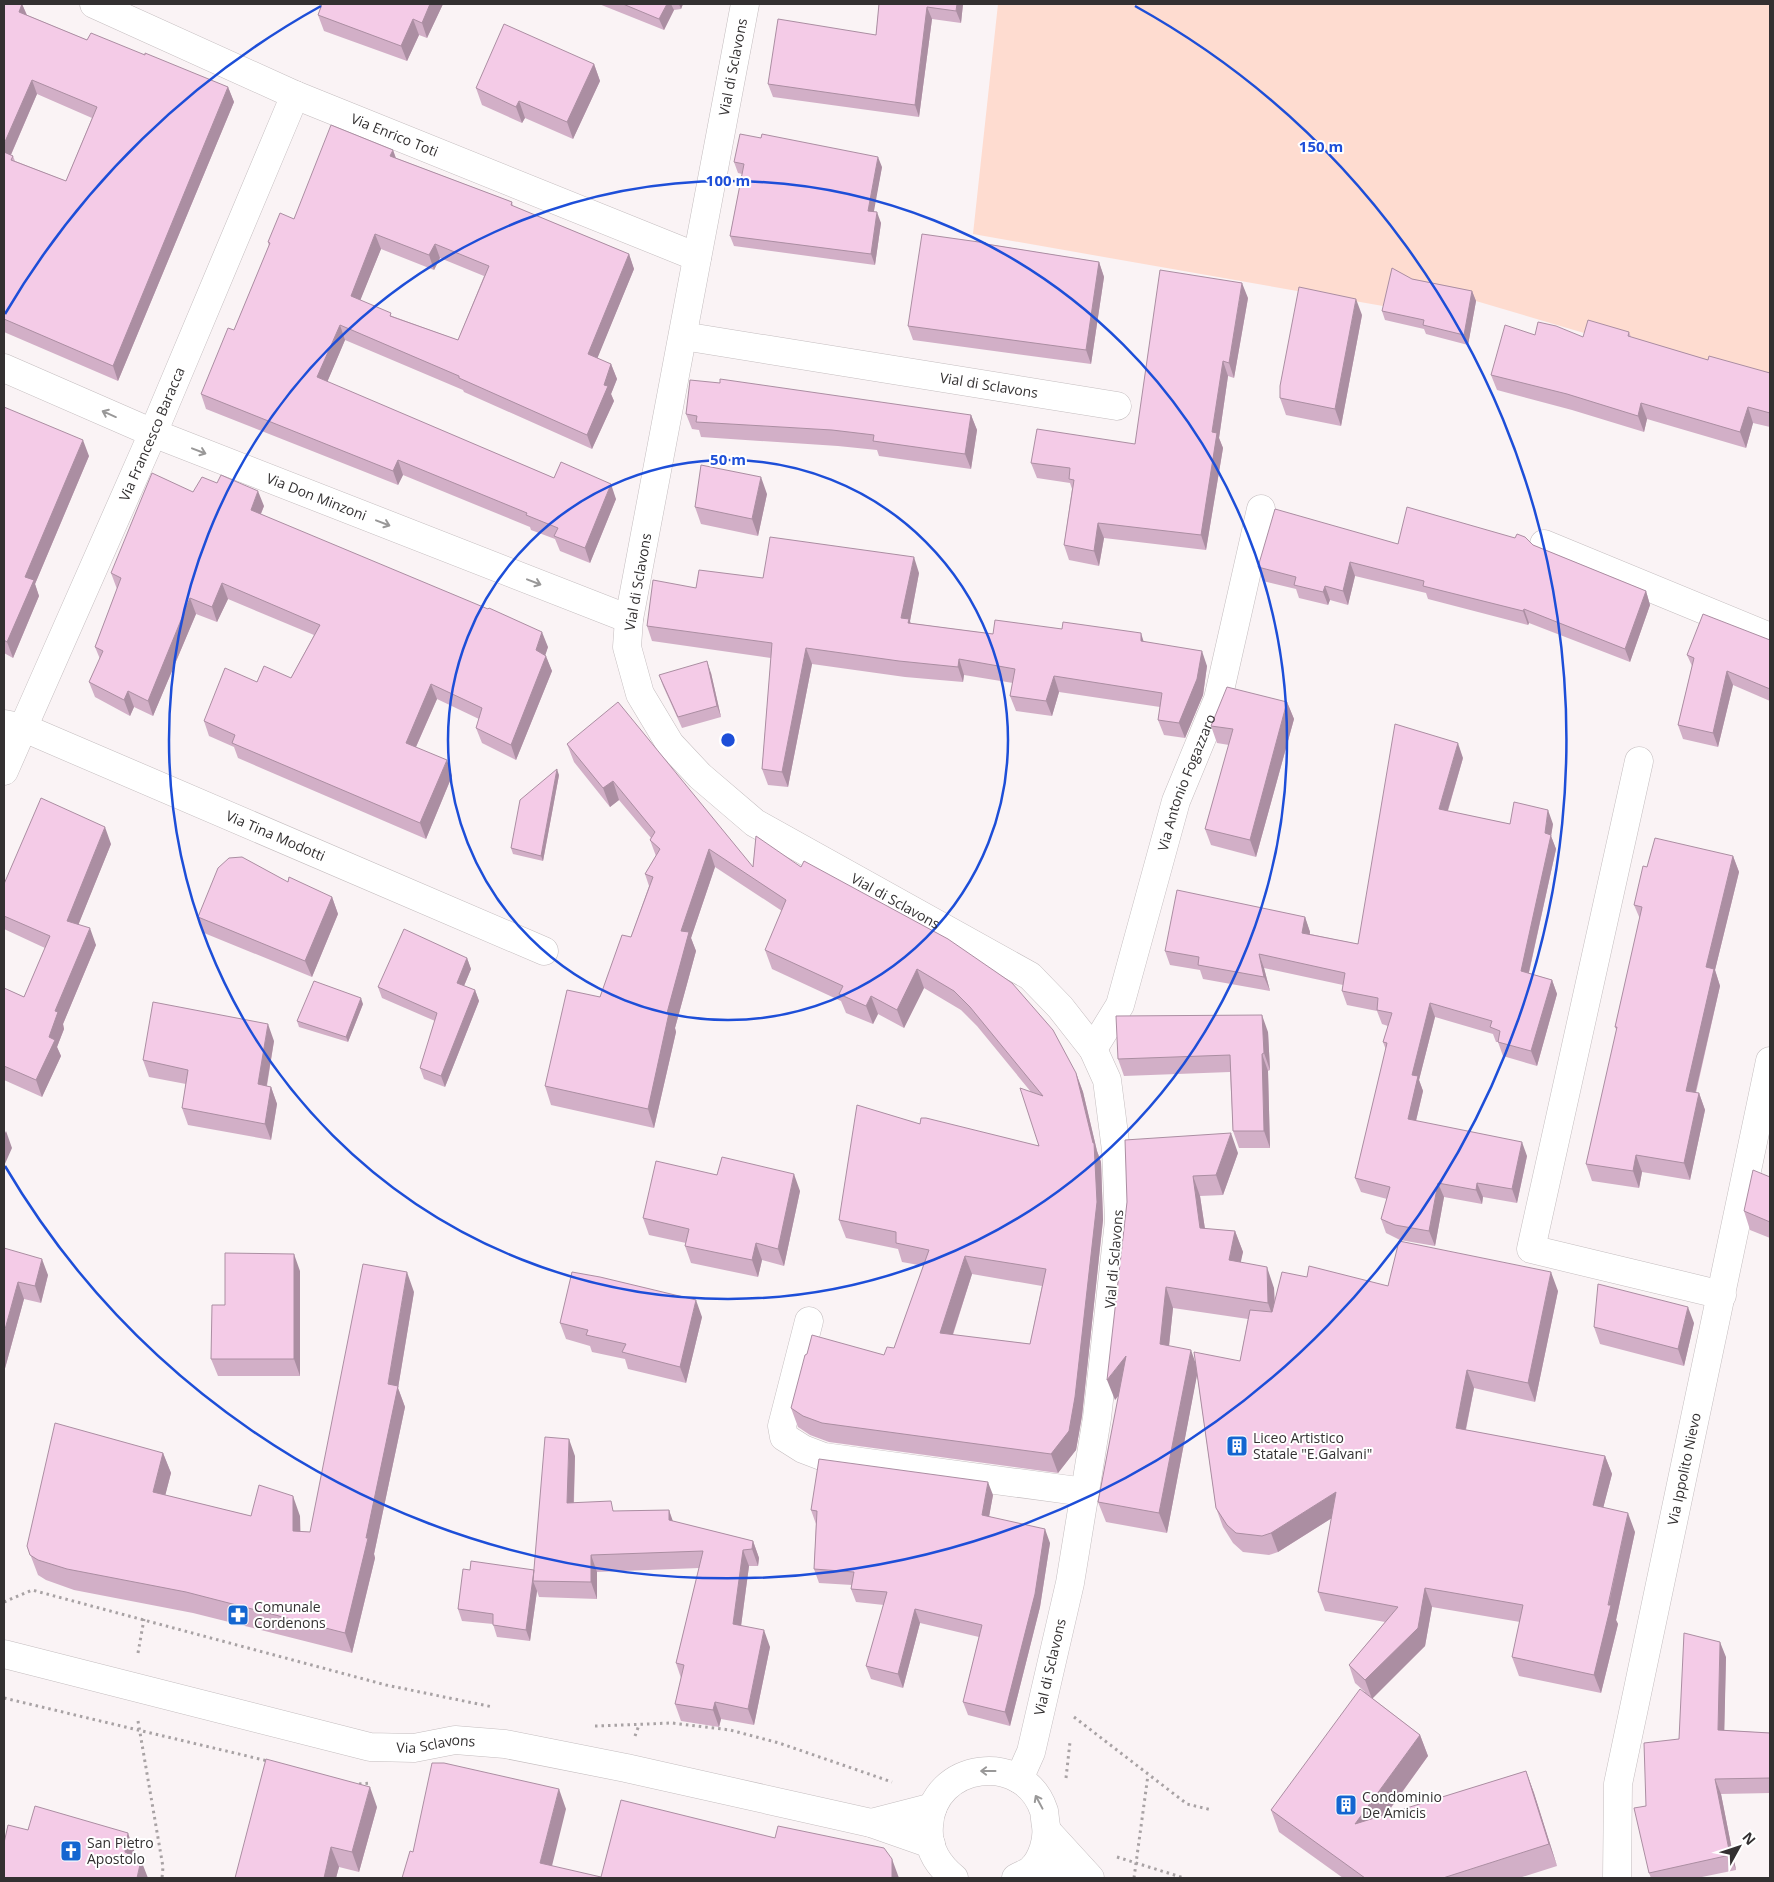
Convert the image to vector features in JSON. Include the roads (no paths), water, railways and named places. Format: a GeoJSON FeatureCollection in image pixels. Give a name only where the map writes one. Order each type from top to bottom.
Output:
{"type":"FeatureCollection","features":[{"type":"Feature","properties":{"kind":"street","name":"Via Enrico Toti"},"geometry":{"type":"LineString","coordinates":[[94,4],[294,95],[697,257]]}},
{"type":"Feature","properties":{"kind":"street","name":"Vial di Sclavons"},"geometry":{"type":"LineString","coordinates":[[745,4],[629,620],[628,647],[640,694],[670,744],[700,776],[755,823],[1030,976],[1060,1007],[1092,1049],[1107,1080],[1116,1150],[1119,1221],[1098,1408],[1070,1583],[1031,1752],[1019,1780]]}},
{"type":"Feature","properties":{"kind":"street","name":"Via Francesco Baracca"},"geometry":{"type":"LineString","coordinates":[[4,771],[14,726],[153,433],[294,95]]}},
{"type":"Feature","properties":{"kind":"street","name":"Vial di Sclavons"},"geometry":{"type":"LineString","coordinates":[[682,336],[1117,406]]}},
{"type":"Feature","properties":{"kind":"street","name":"Via Don Minzoni"},"geometry":{"type":"LineString","coordinates":[[4,368],[153,433],[629,620]]}},
{"type":"Feature","properties":{"kind":"street","name":"Via Antonio Fogazzaro"},"geometry":{"type":"LineString","coordinates":[[1092,1049],[1120,1005],[1176,801],[1218,700],[1261,509]]}},
{"type":"Feature","properties":{"kind":"street"},"geometry":{"type":"LineString","coordinates":[[1544,544],[1770,637]]}},
{"type":"Feature","properties":{"kind":"street","name":"Via Tina Modotti"},"geometry":{"type":"LineString","coordinates":[[14,726],[544,951]]}},
{"type":"Feature","properties":{"kind":"street"},"geometry":{"type":"LineString","coordinates":[[1639,760],[1531,1249],[1722,1296]]}},
{"type":"Feature","properties":{"kind":"street","name":"Via Ippolito Nievo"},"geometry":{"type":"LineString","coordinates":[[1617,1878],[1618,1784],[1770,1061]]}},
{"type":"Feature","properties":{"kind":"street"},"geometry":{"type":"LineString","coordinates":[[809,1321],[782,1426],[784,1437],[803,1449],[824,1457],[1084,1492]]}},
{"type":"Feature","properties":{"kind":"street","name":"Via Sclavons"},"geometry":{"type":"LineString","coordinates":[[4,1654],[370,1747],[414,1748],[456,1740],[505,1744],[626,1768],[871,1823],[933,1859]]}},
{"type":"Feature","properties":{"kind":"street"},"geometry":{"type":"LineString","coordinates":[[954,1878],[933,1859],[928,1836],[929,1817],[936,1799],[948,1785],[964,1775],[983,1770],[1002,1772],[1019,1780],[1034,1793],[1044,1811],[1047,1831],[1043,1851],[1024,1873]]}},
{"type":"Feature","properties":{"kind":"street","name":"Via Sclavons"},"geometry":{"type":"LineString","coordinates":[[871,1823],[933,1807]]}},
{"type":"Feature","properties":{"kind":"street"},"geometry":{"type":"LineString","coordinates":[[1047,1831],[1090,1878]]}},
{"type":"Feature","properties":{"kind":"street"},"geometry":{"type":"LineString","coordinates":[[1024,1873],[1082,1878]]}},
{"type":"Feature","properties":{"kind":"place","name":"Liceo Artistico Statale \"E.Galvani\""},"geometry":{"type":"Point","coordinates":[1237,1446]}},
{"type":"Feature","properties":{"kind":"place","name":"Comunale Cordenons"},"geometry":{"type":"Point","coordinates":[238,1615]}},
{"type":"Feature","properties":{"kind":"place","name":"Condominio De Amicis"},"geometry":{"type":"Point","coordinates":[1346,1805]}},
{"type":"Feature","properties":{"kind":"place","name":"San Pietro Apostolo"},"geometry":{"type":"Point","coordinates":[71,1851]}}]}
